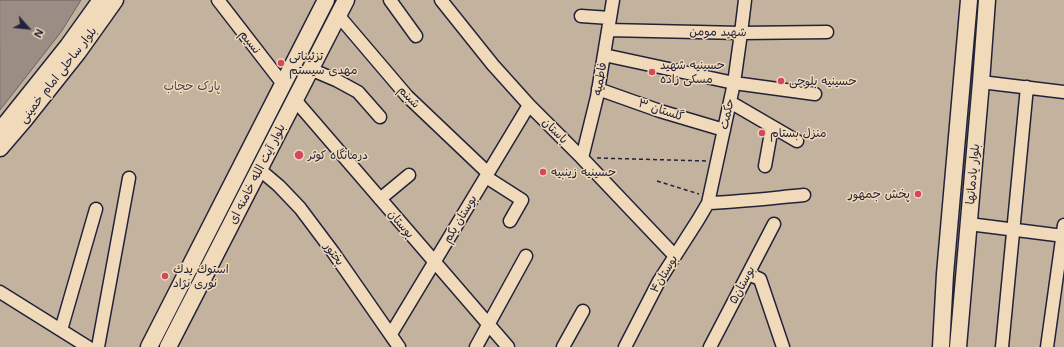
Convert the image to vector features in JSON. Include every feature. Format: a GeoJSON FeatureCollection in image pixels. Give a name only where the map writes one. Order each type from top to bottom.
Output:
{"type":"FeatureCollection","features":[{"type":"Feature","properties":{"kind":"main road","name":"بلوار ساحلی امام خمینی"},"geometry":{"type":"LineString","coordinates":[[0,148],[24,120],[73,49],[101,0]]}},
{"type":"Feature","properties":{"kind":"main road","name":"بلوار ساحلی امام خمینی"},"geometry":{"type":"LineString","coordinates":[[0,130],[115,0]]}},
{"type":"Feature","properties":{"kind":"main road","name":"بلوار آیت الله خامنه ای"},"geometry":{"type":"LineString","coordinates":[[149,347],[326,0]]}},
{"type":"Feature","properties":{"kind":"main road","name":"بلوار آیت الله خامنه ای"},"geometry":{"type":"LineString","coordinates":[[168,347],[346,0]]}},
{"type":"Feature","properties":{"kind":"main road","name":"بلوار یادمانها"},"geometry":{"type":"LineString","coordinates":[[941,347],[945,274],[969,0]]}},
{"type":"Feature","properties":{"kind":"main road","name":"بلوار یادمانها"},"geometry":{"type":"LineString","coordinates":[[958,347],[987,0]]}},
{"type":"Feature","properties":{"kind":"main road"},"geometry":{"type":"LineString","coordinates":[[945,274],[964,275]]}},
{"type":"Feature","properties":{"kind":"street","name":"نسیم"},"geometry":{"type":"LineString","coordinates":[[218,0],[283,84]]}},
{"type":"Feature","properties":{"kind":"street"},"geometry":{"type":"LineString","coordinates":[[390,0],[416,36]]}},
{"type":"Feature","properties":{"kind":"street","name":"باستان"},"geometry":{"type":"LineString","coordinates":[[441,0],[493,66],[675,256]]}},
{"type":"Feature","properties":{"kind":"street","name":"فاطمیه"},"geometry":{"type":"LineString","coordinates":[[582,158],[598,89],[613,0]]}},
{"type":"Feature","properties":{"kind":"street","name":"حکمت"},"geometry":{"type":"LineString","coordinates":[[708,200],[734,83],[742,33],[745,0]]}},
{"type":"Feature","properties":{"kind":"street","name":"شبنم"},"geometry":{"type":"LineString","coordinates":[[338,15],[407,96],[487,175],[522,200],[510,221]]}},
{"type":"Feature","properties":{"kind":"street","name":"شهید مومن"},"geometry":{"type":"LineString","coordinates":[[581,16],[609,24],[742,33],[827,32]]}},
{"type":"Feature","properties":{"kind":"street"},"geometry":{"type":"LineString","coordinates":[[604,56],[734,83],[815,94]]}},
{"type":"Feature","properties":{"kind":"street"},"geometry":{"type":"LineString","coordinates":[[310,69],[336,80],[358,92],[380,117]]}},
{"type":"Feature","properties":{"kind":"street"},"geometry":{"type":"LineString","coordinates":[[981,82],[1064,92]]}},
{"type":"Feature","properties":{"kind":"street"},"geometry":{"type":"LineString","coordinates":[[1002,347],[1027,87]]}},
{"type":"Feature","properties":{"kind":"street","name":"گلستان ۳"},"geometry":{"type":"LineString","coordinates":[[598,89],[660,111],[724,130]]}},
{"type":"Feature","properties":{"kind":"street","name":"بوستان"},"geometry":{"type":"LineString","coordinates":[[294,100],[508,347]]}},
{"type":"Feature","properties":{"kind":"street"},"geometry":{"type":"LineString","coordinates":[[730,102],[797,141]]}},
{"type":"Feature","properties":{"kind":"street","name":"بوستان یکم"},"geometry":{"type":"LineString","coordinates":[[391,334],[529,105]]}},
{"type":"Feature","properties":{"kind":"street"},"geometry":{"type":"LineString","coordinates":[[766,166],[772,127]]}},
{"type":"Feature","properties":{"kind":"street","name":"بختور"},"geometry":{"type":"LineString","coordinates":[[259,169],[279,186],[300,208],[334,252],[399,347]]}},
{"type":"Feature","properties":{"kind":"street"},"geometry":{"type":"LineString","coordinates":[[380,199],[409,175]]}},
{"type":"Feature","properties":{"kind":"street"},"geometry":{"type":"LineString","coordinates":[[98,347],[129,178]]}},
{"type":"Feature","properties":{"kind":"street"},"geometry":{"type":"LineString","coordinates":[[708,200],[734,202],[763,198],[804,196]]}},
{"type":"Feature","properties":{"kind":"street","name":"بوستان۴"},"geometry":{"type":"LineString","coordinates":[[624,347],[659,281],[698,220],[708,200]]}},
{"type":"Feature","properties":{"kind":"street"},"geometry":{"type":"LineString","coordinates":[[61,330],[96,209]]}},
{"type":"Feature","properties":{"kind":"street","name":"بوستان۵"},"geometry":{"type":"LineString","coordinates":[[710,347],[774,224]]}},
{"type":"Feature","properties":{"kind":"street"},"geometry":{"type":"LineString","coordinates":[[969,224],[1014,230],[1063,232],[1046,347]]}},
{"type":"Feature","properties":{"kind":"street"},"geometry":{"type":"LineString","coordinates":[[476,347],[526,256]]}},
{"type":"Feature","properties":{"kind":"street"},"geometry":{"type":"LineString","coordinates":[[748,274],[760,278],[783,347]]}},
{"type":"Feature","properties":{"kind":"street"},"geometry":{"type":"LineString","coordinates":[[0,292],[88,347]]}},
{"type":"Feature","properties":{"kind":"street"},"geometry":{"type":"LineString","coordinates":[[563,347],[583,311]]}},
{"type":"Feature","properties":{"kind":"path"},"geometry":{"type":"LineString","coordinates":[[582,158],[717,161]]}},
{"type":"Feature","properties":{"kind":"path"},"geometry":{"type":"LineString","coordinates":[[657,181],[708,200]]}},
{"type":"Feature","properties":{"kind":"green space","name":"پارک حجاب"},"geometry":{"type":"Polygon","coordinates":[[[0,0],[1064,0],[1064,347],[0,347],[0,0]]]}},
{"type":"Feature","properties":{"kind":"shaded area"},"geometry":{"type":"Polygon","coordinates":[[[0,0],[81,0],[61,32],[0,110],[0,0]]]}},
{"type":"Feature","properties":{"kind":"place","name":"تزئیناتی مهدی سیستم"},"geometry":{"type":"Point","coordinates":[281,63]}},
{"type":"Feature","properties":{"kind":"place","name":"حسینیه شهید مسکی زاده"},"geometry":{"type":"Point","coordinates":[652,72]}},
{"type":"Feature","properties":{"kind":"place","name":"حسینیه بلوچی"},"geometry":{"type":"Point","coordinates":[781,81]}},
{"type":"Feature","properties":{"kind":"place","name":"منزل بستام"},"geometry":{"type":"Point","coordinates":[762,133]}},
{"type":"Feature","properties":{"kind":"place","name":"درمانگاه کوثر"},"geometry":{"type":"Point","coordinates":[299,155]}},
{"type":"Feature","properties":{"kind":"place","name":"حسینیه زینبیه"},"geometry":{"type":"Point","coordinates":[543,172]}},
{"type":"Feature","properties":{"kind":"place","name":"پخش جمهور"},"geometry":{"type":"Point","coordinates":[918,194]}},
{"type":"Feature","properties":{"kind":"place","name":"استوك يدك نوری نژاد"},"geometry":{"type":"Point","coordinates":[165,276]}}]}
